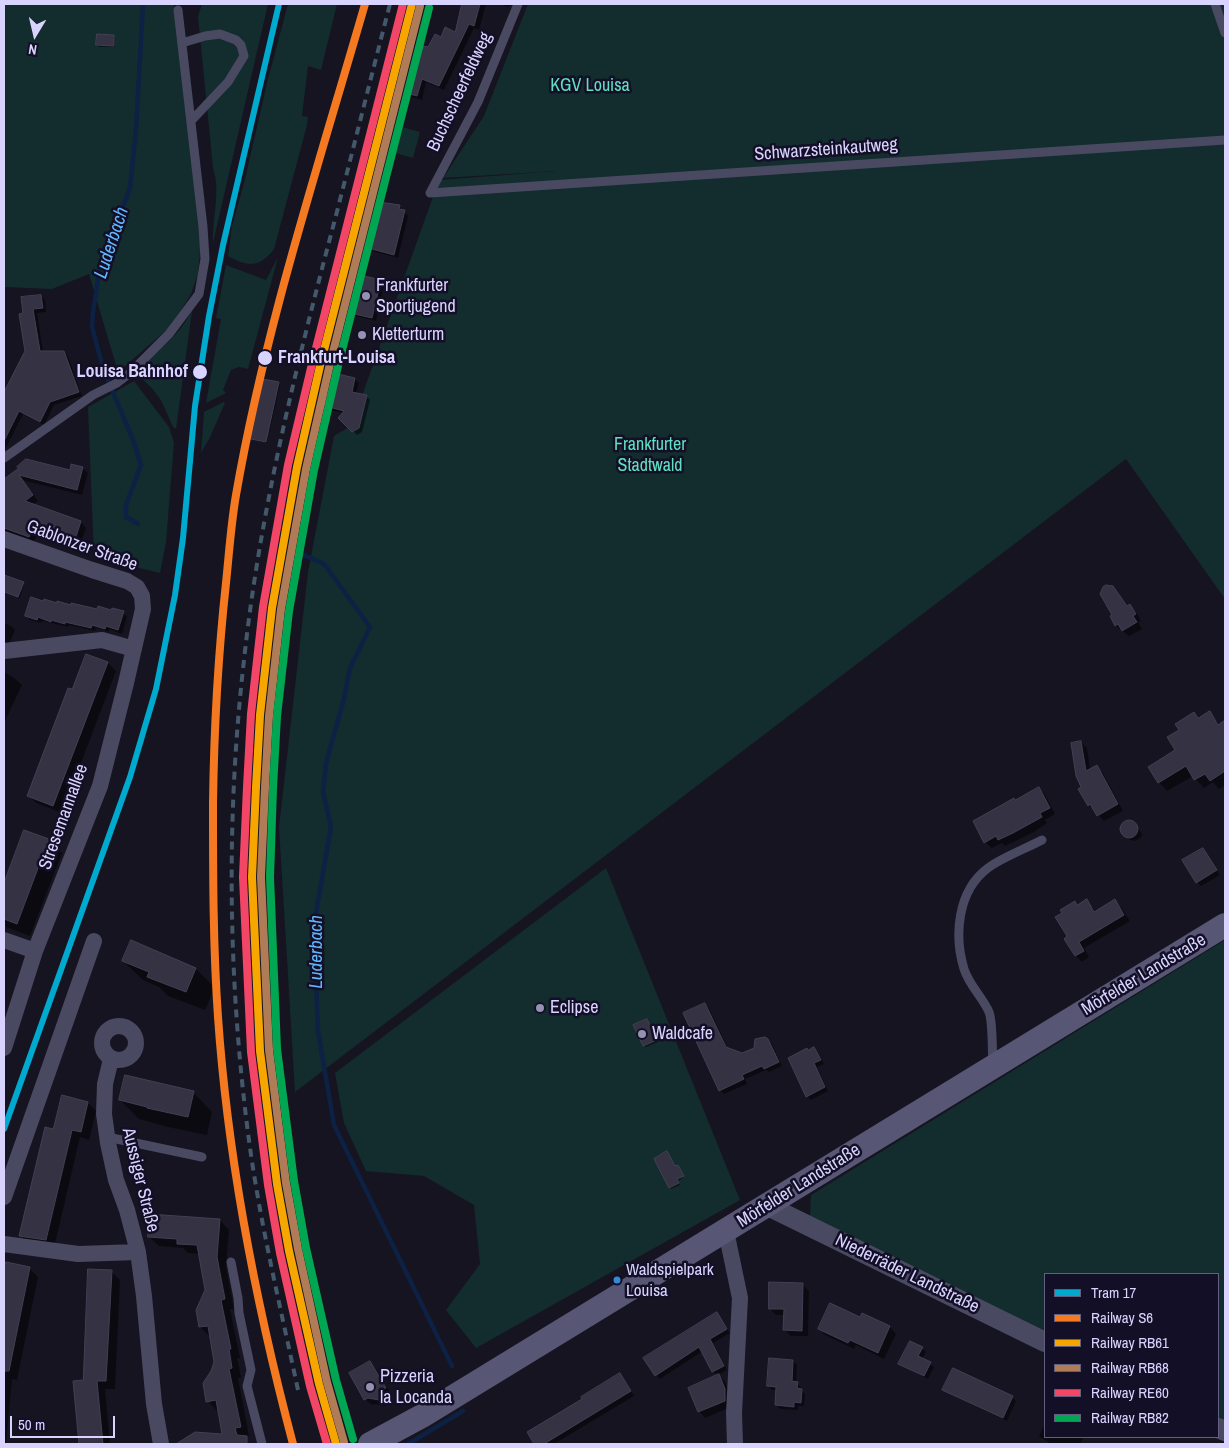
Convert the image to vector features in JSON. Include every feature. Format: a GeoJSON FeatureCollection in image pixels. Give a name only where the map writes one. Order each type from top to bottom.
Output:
{"type":"FeatureCollection","features":[{"type":"Feature","properties":{"kind":"main road","name":"Mörfelder Landstraße"},"geometry":{"type":"LineString","coordinates":[[371,1444],[422,1416],[768,1206],[1225,925]]}},
{"type":"Feature","properties":{"kind":"street","name":"Gablonzer Straße"},"geometry":{"type":"LineString","coordinates":[[4,538],[127,581],[137,587],[142,596]]}},
{"type":"Feature","properties":{"kind":"street","name":"Stresemannallee"},"geometry":{"type":"LineString","coordinates":[[4,1048],[35,951],[100,786],[143,609],[142,596]]}},
{"type":"Feature","properties":{"kind":"street"},"geometry":{"type":"LineString","coordinates":[[4,651],[102,640],[134,649]]}},
{"type":"Feature","properties":{"kind":"street"},"geometry":{"type":"LineString","coordinates":[[4,940],[35,951]]}},
{"type":"Feature","properties":{"kind":"street"},"geometry":{"type":"LineString","coordinates":[[4,1197],[94,941]]}},
{"type":"Feature","properties":{"kind":"street","name":"Aussiger Straße"},"geometry":{"type":"LineString","coordinates":[[112,1059],[105,1084],[104,1114],[116,1180],[128,1210],[138,1252],[154,1404],[161,1444]]}},
{"type":"Feature","properties":{"kind":"street","name":"Niederräder Landstraße"},"geometry":{"type":"LineString","coordinates":[[768,1206],[1044,1342]]}},
{"type":"Feature","properties":{"kind":"street"},"geometry":{"type":"LineString","coordinates":[[726,1231],[740,1298],[734,1413],[736,1444]]}},
{"type":"Feature","properties":{"kind":"street","name":"Aussiger Straße"},"geometry":{"type":"LineString","coordinates":[[4,1244],[78,1254],[138,1252]]}},
{"type":"Feature","properties":{"kind":"lane","name":"Buchscheerfeldweg"},"geometry":{"type":"LineString","coordinates":[[430,193],[478,102],[518,4]]}},
{"type":"Feature","properties":{"kind":"lane"},"geometry":{"type":"LineString","coordinates":[[1215,4],[1225,33]]}},
{"type":"Feature","properties":{"kind":"lane"},"geometry":{"type":"LineString","coordinates":[[4,458],[92,395],[116,384],[130,373],[169,334],[199,294],[205,259],[203,227],[178,10]]}},
{"type":"Feature","properties":{"kind":"lane"},"geometry":{"type":"LineString","coordinates":[[182,43],[205,36],[220,34],[236,40],[241,45],[244,56],[228,82],[191,121]]}},
{"type":"Feature","properties":{"kind":"lane","name":"Schwarzsteinkautweg"},"geometry":{"type":"LineString","coordinates":[[430,193],[1225,140]]}},
{"type":"Feature","properties":{"kind":"lane"},"geometry":{"type":"LineString","coordinates":[[993,1066],[990,1014],[965,971],[959,944],[958,924],[972,883],[988,868],[1042,840]]}},
{"type":"Feature","properties":{"kind":"lane"},"geometry":{"type":"LineString","coordinates":[[107,1137],[202,1157]]}},
{"type":"Feature","properties":{"kind":"lane"},"geometry":{"type":"LineString","coordinates":[[231,1262],[251,1370],[247,1386],[262,1444]]}},
{"type":"Feature","properties":{"kind":"green space"},"geometry":{"type":"Polygon","coordinates":[[[4,4],[174,4],[201,240],[198,274],[191,294],[169,328],[118,372],[89,274],[52,289],[4,287],[4,4]]]}},
{"type":"Feature","properties":{"kind":"green space"},"geometry":{"type":"Polygon","coordinates":[[[202,4],[268,4],[213,243],[216,187],[198,16],[202,4]]]}},
{"type":"Feature","properties":{"kind":"green space"},"geometry":{"type":"Polygon","coordinates":[[[288,4],[337,4],[321,70],[308,66],[302,116],[308,117],[307,125],[274,249],[264,260],[247,264],[228,256],[232,226],[288,4]]]}},
{"type":"Feature","properties":{"kind":"green space","name":"Frankfurter Stadtwald"},"geometry":{"type":"Polygon","coordinates":[[[528,4],[1225,4],[1225,599],[1126,459],[295,1092],[279,827],[308,572],[334,436],[356,423],[364,390],[439,180],[557,171],[443,178],[484,116],[528,4]]]}},
{"type":"Feature","properties":{"kind":"green space"},"geometry":{"type":"Polygon","coordinates":[[[402,127],[420,132],[413,158],[395,153],[402,127]]]}},
{"type":"Feature","properties":{"kind":"green space"},"geometry":{"type":"Polygon","coordinates":[[[278,257],[248,369],[239,367],[231,370],[223,390],[226,393],[206,403],[221,319],[216,318],[226,265],[266,280],[278,257]]]}},
{"type":"Feature","properties":{"kind":"green space"},"geometry":{"type":"Polygon","coordinates":[[[192,311],[176,429],[173,427],[160,399],[139,372],[149,359],[176,334],[192,311]]]}},
{"type":"Feature","properties":{"kind":"green space"},"geometry":{"type":"Polygon","coordinates":[[[134,381],[169,427],[174,443],[166,542],[160,573],[94,557],[88,407],[134,381]]]}},
{"type":"Feature","properties":{"kind":"green space"},"geometry":{"type":"Polygon","coordinates":[[[224,402],[210,437],[201,453],[204,412],[224,402]]]}},
{"type":"Feature","properties":{"kind":"green space","name":"Waldspielpark Louisa"},"geometry":{"type":"Polygon","coordinates":[[[606,868],[740,1200],[476,1348],[446,1310],[480,1264],[474,1205],[424,1176],[366,1171],[344,1123],[335,1073],[606,868]]]}},
{"type":"Feature","properties":{"kind":"green space"},"geometry":{"type":"Polygon","coordinates":[[[1225,940],[1225,1423],[1219,1420],[1219,1273],[1044,1273],[1044,1334],[810,1217],[811,1195],[1225,940]]]}},
{"type":"Feature","properties":{"kind":"building"},"geometry":{"type":"Polygon","coordinates":[[[462,4],[480,4],[474,26],[469,24],[439,86],[422,79],[417,96],[406,93],[418,45],[428,47],[435,34],[441,37],[445,27],[455,32],[462,4]]]}},
{"type":"Feature","properties":{"kind":"building"},"geometry":{"type":"Polygon","coordinates":[[[97,34],[114,35],[114,46],[96,45],[97,34]]]}},
{"type":"Feature","properties":{"kind":"building"},"geometry":{"type":"Polygon","coordinates":[[[379,202],[400,205],[399,209],[405,210],[394,255],[368,248],[379,202]]]}},
{"type":"Feature","properties":{"kind":"building","name":"Frankfurter Sportjugend"},"geometry":{"type":"Polygon","coordinates":[[[360,275],[381,280],[372,318],[350,313],[360,275]]]}},
{"type":"Feature","properties":{"kind":"building"},"geometry":{"type":"Polygon","coordinates":[[[41,295],[43,308],[33,309],[40,351],[64,351],[79,392],[50,402],[40,422],[19,411],[4,441],[4,392],[25,351],[19,314],[23,313],[21,297],[41,295]]]}},
{"type":"Feature","properties":{"kind":"building"},"geometry":{"type":"Polygon","coordinates":[[[334,373],[355,378],[352,392],[367,395],[359,428],[352,432],[338,418],[344,411],[325,406],[334,373]]]}},
{"type":"Feature","properties":{"kind":"building"},"geometry":{"type":"Polygon","coordinates":[[[263,379],[279,382],[266,442],[251,439],[263,379]]]}},
{"type":"Feature","properties":{"kind":"building"},"geometry":{"type":"Polygon","coordinates":[[[26,459],[70,470],[71,464],[83,467],[77,490],[19,475],[33,495],[25,501],[81,521],[74,543],[33,528],[29,537],[4,528],[4,479],[19,468],[17,467],[26,459]]]}},
{"type":"Feature","properties":{"kind":"building"},"geometry":{"type":"Polygon","coordinates":[[[4,575],[24,582],[18,597],[4,592],[4,575]]]}},
{"type":"Feature","properties":{"kind":"building"},"geometry":{"type":"Polygon","coordinates":[[[1106,585],[1113,586],[1127,606],[1130,604],[1136,614],[1133,616],[1137,622],[1122,631],[1118,624],[1115,626],[1110,616],[1112,615],[1100,594],[1106,585]]]}},
{"type":"Feature","properties":{"kind":"building"},"geometry":{"type":"Polygon","coordinates":[[[31,597],[43,601],[44,599],[57,603],[57,601],[71,605],[71,603],[97,609],[98,606],[124,611],[118,630],[106,626],[105,629],[92,625],[91,628],[65,622],[65,624],[51,620],[51,622],[38,617],[37,620],[25,616],[31,597]]]}},
{"type":"Feature","properties":{"kind":"building"},"geometry":{"type":"Polygon","coordinates":[[[86,654],[108,662],[53,806],[27,796],[68,688],[72,689],[86,654]]]}},
{"type":"Feature","properties":{"kind":"building"},"geometry":{"type":"Polygon","coordinates":[[[1210,711],[1218,725],[1225,720],[1225,771],[1210,781],[1205,774],[1194,780],[1186,766],[1158,783],[1148,767],[1175,750],[1167,737],[1179,730],[1175,724],[1194,712],[1198,718],[1210,711]]]}},
{"type":"Feature","properties":{"kind":"building"},"geometry":{"type":"Polygon","coordinates":[[[1081,741],[1086,771],[1097,765],[1118,804],[1097,816],[1090,804],[1088,806],[1078,789],[1081,787],[1076,776],[1071,743],[1081,741]]]}},
{"type":"Feature","properties":{"kind":"building"},"geometry":{"type":"Polygon","coordinates":[[[1039,787],[1050,808],[1040,813],[1042,817],[998,840],[996,836],[984,843],[973,821],[1014,798],[1015,800],[1039,787]]]}},
{"type":"Feature","properties":{"kind":"building"},"geometry":{"type":"Polygon","coordinates":[[[1129,820],[1135,823],[1138,829],[1135,835],[1129,838],[1123,835],[1120,829],[1123,823],[1129,820]]]}},
{"type":"Feature","properties":{"kind":"building"},"geometry":{"type":"Polygon","coordinates":[[[24,830],[49,839],[17,924],[4,919],[4,883],[24,830]]]}},
{"type":"Feature","properties":{"kind":"building"},"geometry":{"type":"Polygon","coordinates":[[[1203,848],[1217,870],[1196,883],[1182,860],[1203,848]]]}},
{"type":"Feature","properties":{"kind":"building"},"geometry":{"type":"Polygon","coordinates":[[[1087,899],[1094,912],[1115,899],[1124,915],[1079,942],[1084,951],[1075,956],[1064,939],[1067,936],[1055,917],[1062,913],[1060,910],[1075,901],[1077,905],[1087,899]]]}},
{"type":"Feature","properties":{"kind":"building"},"geometry":{"type":"Polygon","coordinates":[[[131,940],[196,968],[186,992],[147,977],[149,972],[122,961],[131,940]]]}},
{"type":"Feature","properties":{"kind":"building"},"geometry":{"type":"Polygon","coordinates":[[[705,1003],[726,1047],[742,1053],[754,1048],[755,1039],[765,1037],[768,1039],[779,1062],[764,1069],[762,1066],[742,1075],[744,1079],[719,1091],[683,1013],[705,1003]]]}},
{"type":"Feature","properties":{"kind":"building"},"geometry":{"type":"Polygon","coordinates":[[[647,1019],[657,1040],[643,1046],[633,1025],[647,1019]]]}},
{"type":"Feature","properties":{"kind":"building"},"geometry":{"type":"Polygon","coordinates":[[[814,1047],[821,1060],[814,1063],[825,1087],[806,1097],[788,1058],[807,1048],[808,1050],[814,1047]]]}},
{"type":"Feature","properties":{"kind":"building"},"geometry":{"type":"Polygon","coordinates":[[[125,1075],[194,1091],[188,1117],[119,1100],[125,1075]]]}},
{"type":"Feature","properties":{"kind":"building"},"geometry":{"type":"Polygon","coordinates":[[[62,1095],[88,1102],[81,1132],[72,1130],[46,1240],[19,1236],[45,1127],[53,1129],[62,1095]]]}},
{"type":"Feature","properties":{"kind":"building"},"geometry":{"type":"Polygon","coordinates":[[[667,1151],[675,1166],[678,1165],[684,1176],[677,1179],[679,1183],[669,1188],[654,1159],[667,1151]]]}},
{"type":"Feature","properties":{"kind":"building"},"geometry":{"type":"Polygon","coordinates":[[[149,1214],[220,1219],[217,1257],[225,1299],[221,1300],[231,1349],[229,1349],[232,1368],[229,1369],[241,1427],[235,1428],[237,1435],[247,1436],[247,1444],[176,1444],[195,1432],[222,1434],[216,1400],[206,1402],[203,1383],[211,1371],[214,1362],[208,1326],[199,1327],[196,1310],[205,1290],[197,1245],[177,1244],[177,1239],[148,1237],[149,1214]]]}},
{"type":"Feature","properties":{"kind":"building"},"geometry":{"type":"Polygon","coordinates":[[[6,1262],[30,1267],[9,1371],[4,1371],[4,1274],[6,1262]]]}},
{"type":"Feature","properties":{"kind":"building"},"geometry":{"type":"Polygon","coordinates":[[[88,1269],[112,1270],[106,1381],[97,1381],[103,1444],[79,1444],[73,1381],[83,1380],[88,1269]]]}},
{"type":"Feature","properties":{"kind":"building"},"geometry":{"type":"Polygon","coordinates":[[[769,1282],[803,1283],[802,1331],[783,1330],[784,1309],[769,1309],[769,1282]]]}},
{"type":"Feature","properties":{"kind":"building"},"geometry":{"type":"Polygon","coordinates":[[[830,1303],[860,1317],[862,1313],[890,1326],[878,1353],[850,1340],[848,1343],[818,1329],[830,1303]]]}},
{"type":"Feature","properties":{"kind":"building"},"geometry":{"type":"Polygon","coordinates":[[[717,1312],[727,1329],[710,1339],[724,1366],[712,1372],[699,1347],[655,1376],[643,1358],[717,1312]]]}},
{"type":"Feature","properties":{"kind":"building"},"geometry":{"type":"Polygon","coordinates":[[[910,1341],[923,1347],[918,1356],[931,1362],[924,1376],[898,1364],[910,1341]]]}},
{"type":"Feature","properties":{"kind":"building"},"geometry":{"type":"Polygon","coordinates":[[[769,1358],[793,1360],[792,1381],[798,1382],[797,1388],[802,1389],[801,1403],[794,1402],[794,1407],[775,1405],[776,1387],[767,1386],[769,1358]]]}},
{"type":"Feature","properties":{"kind":"building"},"geometry":{"type":"Polygon","coordinates":[[[370,1361],[386,1388],[381,1390],[379,1400],[368,1398],[364,1400],[349,1373],[370,1361]]]}},
{"type":"Feature","properties":{"kind":"building"},"geometry":{"type":"Polygon","coordinates":[[[953,1368],[1013,1396],[1003,1418],[942,1390],[953,1368]]]}},
{"type":"Feature","properties":{"kind":"building"},"geometry":{"type":"Polygon","coordinates":[[[620,1373],[631,1391],[544,1444],[534,1444],[527,1432],[582,1399],[581,1397],[620,1373]]]}},
{"type":"Feature","properties":{"kind":"building"},"geometry":{"type":"Polygon","coordinates":[[[719,1374],[725,1389],[725,1401],[698,1412],[688,1388],[719,1374]]]}},
{"type":"Feature","properties":{"kind":"waterway","name":"Luderbach"},"geometry":{"type":"LineString","coordinates":[[138,524],[126,517],[126,505],[141,465],[133,440],[103,368],[92,327],[99,273],[130,188],[136,130],[143,4]]}},
{"type":"Feature","properties":{"kind":"waterway","name":"Luderbach"},"geometry":{"type":"LineString","coordinates":[[297,552],[324,564],[370,627],[350,668],[344,699],[326,763],[323,792],[331,827],[314,924],[318,1031],[334,1125],[452,1366]]}},
{"type":"Feature","properties":{"kind":"waterway","name":"Luderbach"},"geometry":{"type":"LineString","coordinates":[[408,1444],[463,1411]]}},
{"type":"Feature","properties":{"kind":"railway"},"geometry":{"type":"LineString","coordinates":[[298,1390],[258,1197],[241,1074],[233,956],[232,837],[234,778],[244,660],[259,549],[269,494],[306,331],[390,4]]}},
{"type":"Feature","properties":{"kind":"tram line","name":"17"},"geometry":{"type":"LineString","coordinates":[[4,1129],[130,777],[156,689],[175,595],[183,538],[195,406],[209,316],[223,245],[279,4]]}},
{"type":"Feature","properties":{"kind":"rail line","name":"S6"},"geometry":{"type":"LineString","coordinates":[[293,1444],[267,1339],[245,1232],[236,1179],[223,1071],[216,990],[214,910],[213,803],[215,721],[231,528],[248,433],[277,309],[365,4]]}},
{"type":"Feature","properties":{"kind":"rail line","name":"RE60"},"geometry":{"type":"LineString","coordinates":[[327,1444],[310,1386],[280,1253],[268,1185],[251,1052],[243,877],[247,787],[251,714],[263,607],[288,465],[403,4]]}},
{"type":"Feature","properties":{"kind":"rail line","name":"RB61"},"geometry":{"type":"LineString","coordinates":[[336,1444],[319,1384],[289,1251],[277,1184],[260,1051],[252,877],[256,787],[260,715],[272,608],[297,467],[320,366],[412,4]]}},
{"type":"Feature","properties":{"kind":"rail line","name":"RB68"},"geometry":{"type":"LineString","coordinates":[[344,1442],[327,1382],[298,1249],[286,1183],[269,1050],[261,877],[265,787],[269,716],[281,609],[306,469],[329,368],[420,6]]}},
{"type":"Feature","properties":{"kind":"rail line","name":"RB82"},"geometry":{"type":"LineString","coordinates":[[353,1439],[336,1380],[306,1248],[294,1181],[277,1049],[270,877],[273,788],[277,716],[289,611],[314,470],[337,370],[429,8]]}},
{"type":"Feature","properties":{"kind":"place","name":"Frankfurter Sportjugend"},"geometry":{"type":"Point","coordinates":[366,296]}},
{"type":"Feature","properties":{"kind":"place","name":"Kletterturm"},"geometry":{"type":"Point","coordinates":[362,335]}},
{"type":"Feature","properties":{"kind":"place","name":"Frankfurt-Louisa"},"geometry":{"type":"Point","coordinates":[265,358]}},
{"type":"Feature","properties":{"kind":"place","name":"Louisa Bahnhof"},"geometry":{"type":"Point","coordinates":[200,372]}},
{"type":"Feature","properties":{"kind":"place","name":"Eclipse"},"geometry":{"type":"Point","coordinates":[540,1008]}},
{"type":"Feature","properties":{"kind":"place","name":"Waldcafe"},"geometry":{"type":"Point","coordinates":[642,1034]}},
{"type":"Feature","properties":{"kind":"place","name":"Waldspielpark Louisa"},"geometry":{"type":"Point","coordinates":[617,1280]}},
{"type":"Feature","properties":{"kind":"place","name":"Pizzeria la Locanda"},"geometry":{"type":"Point","coordinates":[370,1387]}},
{"type":"Feature","properties":{"kind":"park label","name":"KGV Louisa"},"geometry":{"type":"Point","coordinates":[590,86]}}]}
